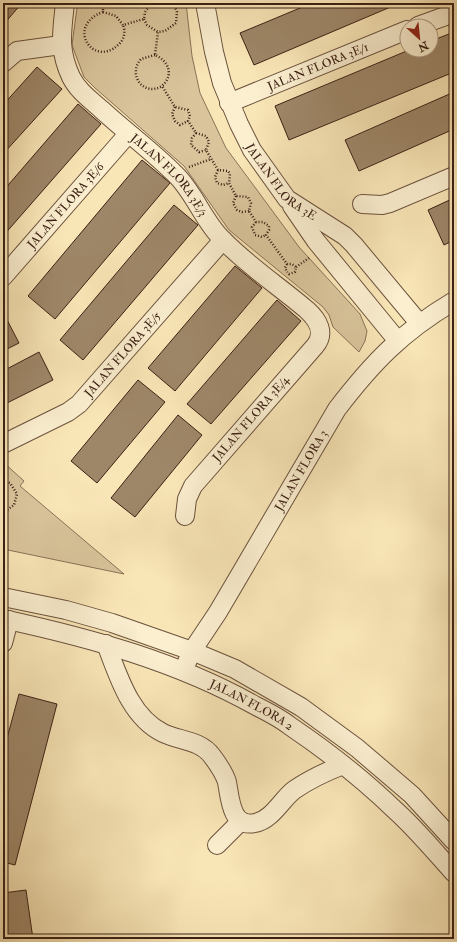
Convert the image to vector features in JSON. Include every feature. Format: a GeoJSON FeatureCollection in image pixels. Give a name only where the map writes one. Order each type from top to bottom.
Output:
{"type":"FeatureCollection","features":[{"type":"Feature","properties":{"kind":"street","name":"JALAN FLORA 3E/3"},"geometry":{"type":"LineString","coordinates":[[65,3],[61,45],[68,69],[75,83],[84,94],[128,134],[175,173],[184,183],[207,221],[222,240],[279,276],[307,310],[315,317],[319,325]]}},
{"type":"Feature","properties":{"kind":"street","name":"JALAN FLORA 3E"},"geometry":{"type":"LineString","coordinates":[[205,3],[217,68],[229,103],[252,150],[287,199],[345,236],[419,323]]}},
{"type":"Feature","properties":{"kind":"street"},"geometry":{"type":"LineString","coordinates":[[439,18],[454,13]]}},
{"type":"Feature","properties":{"kind":"street","name":"JALAN FLORA 3E/1"},"geometry":{"type":"LineString","coordinates":[[229,103],[399,33]]}},
{"type":"Feature","properties":{"kind":"street"},"geometry":{"type":"LineString","coordinates":[[3,63],[17,51],[61,45]]}},
{"type":"Feature","properties":{"kind":"street","name":"JALAN FLORA 3E/6"},"geometry":{"type":"LineString","coordinates":[[3,277],[128,134]]}},
{"type":"Feature","properties":{"kind":"street"},"geometry":{"type":"LineString","coordinates":[[362,204],[382,205],[390,203],[454,176]]}},
{"type":"Feature","properties":{"kind":"street"},"geometry":{"type":"LineString","coordinates":[[287,199],[316,241],[397,340]]}},
{"type":"Feature","properties":{"kind":"street","name":"JALAN FLORA 3E/5"},"geometry":{"type":"LineString","coordinates":[[3,444],[68,412],[79,404],[222,240]]}},
{"type":"Feature","properties":{"kind":"street","name":"JALAN FLORA 3"},"geometry":{"type":"LineString","coordinates":[[184,671],[192,651],[218,612],[337,409],[356,384],[397,340],[419,323],[454,301]]}},
{"type":"Feature","properties":{"kind":"street","name":"JALAN FLORA 3E/4"},"geometry":{"type":"LineString","coordinates":[[185,516],[187,499],[193,486],[318,343],[321,335],[319,325]]}},
{"type":"Feature","properties":{"kind":"street","name":"JALAN FLORA 2"},"geometry":{"type":"LineString","coordinates":[[3,597],[66,610],[112,623],[192,651],[235,669],[302,707],[357,748],[412,795],[454,841]]}},
{"type":"Feature","properties":{"kind":"street"},"geometry":{"type":"LineString","coordinates":[[3,643],[6,620]]}},
{"type":"Feature","properties":{"kind":"street","name":"JALAN FLORA 2"},"geometry":{"type":"LineString","coordinates":[[6,620],[61,631],[106,644],[184,671],[226,689],[289,725],[343,766],[397,811],[454,873]]}},
{"type":"Feature","properties":{"kind":"street"},"geometry":{"type":"LineString","coordinates":[[106,644],[123,687],[136,709],[150,725],[164,734],[199,744],[210,753],[222,768],[228,797],[232,808],[237,818],[244,823],[256,823],[267,817],[293,791],[315,776],[343,766]]}},
{"type":"Feature","properties":{"kind":"street"},"geometry":{"type":"LineString","coordinates":[[217,845],[241,821]]}},
{"type":"Feature","properties":{"kind":"path"},"geometry":{"type":"LineString","coordinates":[[103,3],[103,12]]}},
{"type":"Feature","properties":{"kind":"path"},"geometry":{"type":"LineString","coordinates":[[152,3],[145,12],[144,19],[147,25],[158,32],[166,31],[176,23],[177,12],[173,3]]}},
{"type":"Feature","properties":{"kind":"path"},"geometry":{"type":"LineString","coordinates":[[103,12],[116,16],[123,25],[124,29],[123,39],[116,47],[105,52],[93,49],[86,42],[85,25],[91,17],[103,12]]}},
{"type":"Feature","properties":{"kind":"path"},"geometry":{"type":"LineString","coordinates":[[123,25],[144,19]]}},
{"type":"Feature","properties":{"kind":"path"},"geometry":{"type":"LineString","coordinates":[[155,56],[158,32]]}},
{"type":"Feature","properties":{"kind":"path"},"geometry":{"type":"LineString","coordinates":[[155,56],[165,60],[169,70],[166,82],[162,86],[153,90],[140,84],[136,74],[136,66],[141,59],[155,56]]}},
{"type":"Feature","properties":{"kind":"path"},"geometry":{"type":"LineString","coordinates":[[162,86],[175,107],[188,110],[190,116],[188,121]]}},
{"type":"Feature","properties":{"kind":"path"},"geometry":{"type":"LineString","coordinates":[[175,107],[172,114],[175,121],[180,124],[188,121]]}},
{"type":"Feature","properties":{"kind":"path"},"geometry":{"type":"LineString","coordinates":[[188,121],[196,133],[206,136],[208,142],[206,150],[218,170],[228,172],[231,178],[229,183],[236,196],[234,203],[237,210],[242,212],[249,210]]}},
{"type":"Feature","properties":{"kind":"path"},"geometry":{"type":"LineString","coordinates":[[196,133],[192,138],[191,145],[199,152],[206,150]]}},
{"type":"Feature","properties":{"kind":"path"},"geometry":{"type":"LineString","coordinates":[[175,173],[211,159]]}},
{"type":"Feature","properties":{"kind":"path"},"geometry":{"type":"LineString","coordinates":[[218,170],[215,177],[217,183],[223,185],[229,183]]}},
{"type":"Feature","properties":{"kind":"path"},"geometry":{"type":"LineString","coordinates":[[236,196],[248,197],[251,203],[249,210],[256,222]]}},
{"type":"Feature","properties":{"kind":"path"},"geometry":{"type":"LineString","coordinates":[[256,222],[263,222],[269,226],[270,230],[266,235],[262,237],[255,235],[252,227],[256,222]]}},
{"type":"Feature","properties":{"kind":"path"},"geometry":{"type":"LineString","coordinates":[[266,235],[287,264],[296,266],[294,272],[279,276]]}},
{"type":"Feature","properties":{"kind":"path"},"geometry":{"type":"LineString","coordinates":[[279,276],[286,268],[287,264]]}},
{"type":"Feature","properties":{"kind":"path"},"geometry":{"type":"LineString","coordinates":[[3,481],[10,483],[17,494],[14,505],[3,513]]}},
{"type":"Feature","properties":{"kind":"shaded area"},"geometry":{"type":"Polygon","coordinates":[[[83,3],[186,3],[192,56],[200,93],[226,148],[299,247],[360,314],[367,331],[365,341],[359,352],[333,327],[329,315],[323,307],[229,230],[184,166],[84,77],[72,45],[77,8],[83,3]]]}},
{"type":"Feature","properties":{"kind":"shaded area"},"geometry":{"type":"Polygon","coordinates":[[[3,462],[24,481],[20,486],[124,574],[3,549],[3,462]]]}},
{"type":"Feature","properties":{"kind":"building"},"geometry":{"type":"Polygon","coordinates":[[[3,3],[22,3],[3,25],[3,3]]]}},
{"type":"Feature","properties":{"kind":"building"},"geometry":{"type":"Polygon","coordinates":[[[312,3],[400,3],[254,65],[240,33],[312,3]]]}},
{"type":"Feature","properties":{"kind":"building"},"geometry":{"type":"Polygon","coordinates":[[[454,32],[454,72],[289,140],[275,106],[399,54],[399,58],[439,58],[439,38],[454,32]]]}},
{"type":"Feature","properties":{"kind":"building"},"geometry":{"type":"Polygon","coordinates":[[[37,67],[62,89],[3,154],[3,105],[37,67]]]}},
{"type":"Feature","properties":{"kind":"building"},"geometry":{"type":"Polygon","coordinates":[[[454,92],[454,129],[359,171],[345,140],[454,92]]]}},
{"type":"Feature","properties":{"kind":"building"},"geometry":{"type":"Polygon","coordinates":[[[78,104],[101,124],[3,236],[3,191],[78,104]]]}},
{"type":"Feature","properties":{"kind":"building"},"geometry":{"type":"Polygon","coordinates":[[[142,160],[170,183],[55,319],[28,296],[142,160]]]}},
{"type":"Feature","properties":{"kind":"building"},"geometry":{"type":"Polygon","coordinates":[[[454,198],[454,240],[444,245],[428,210],[454,198]]]}},
{"type":"Feature","properties":{"kind":"building"},"geometry":{"type":"Polygon","coordinates":[[[174,205],[198,225],[83,360],[60,340],[174,205]]]}},
{"type":"Feature","properties":{"kind":"building"},"geometry":{"type":"Polygon","coordinates":[[[235,266],[262,288],[175,391],[148,368],[235,266]]]}},
{"type":"Feature","properties":{"kind":"building"},"geometry":{"type":"Polygon","coordinates":[[[277,300],[301,321],[211,424],[187,404],[277,300]]]}},
{"type":"Feature","properties":{"kind":"building"},"geometry":{"type":"Polygon","coordinates":[[[3,312],[19,343],[3,351],[3,312]]]}},
{"type":"Feature","properties":{"kind":"building"},"geometry":{"type":"Polygon","coordinates":[[[39,352],[53,380],[3,405],[3,371],[39,352]]]}},
{"type":"Feature","properties":{"kind":"building"},"geometry":{"type":"Polygon","coordinates":[[[138,380],[165,402],[97,483],[71,461],[138,380]]]}},
{"type":"Feature","properties":{"kind":"building"},"geometry":{"type":"Polygon","coordinates":[[[178,415],[202,435],[135,517],[111,498],[178,415]]]}},
{"type":"Feature","properties":{"kind":"building"},"geometry":{"type":"Polygon","coordinates":[[[19,694],[57,704],[15,865],[3,862],[3,753],[19,694]]]}},
{"type":"Feature","properties":{"kind":"building"},"geometry":{"type":"Polygon","coordinates":[[[26,890],[33,939],[3,939],[3,893],[26,890]]]}}]}
